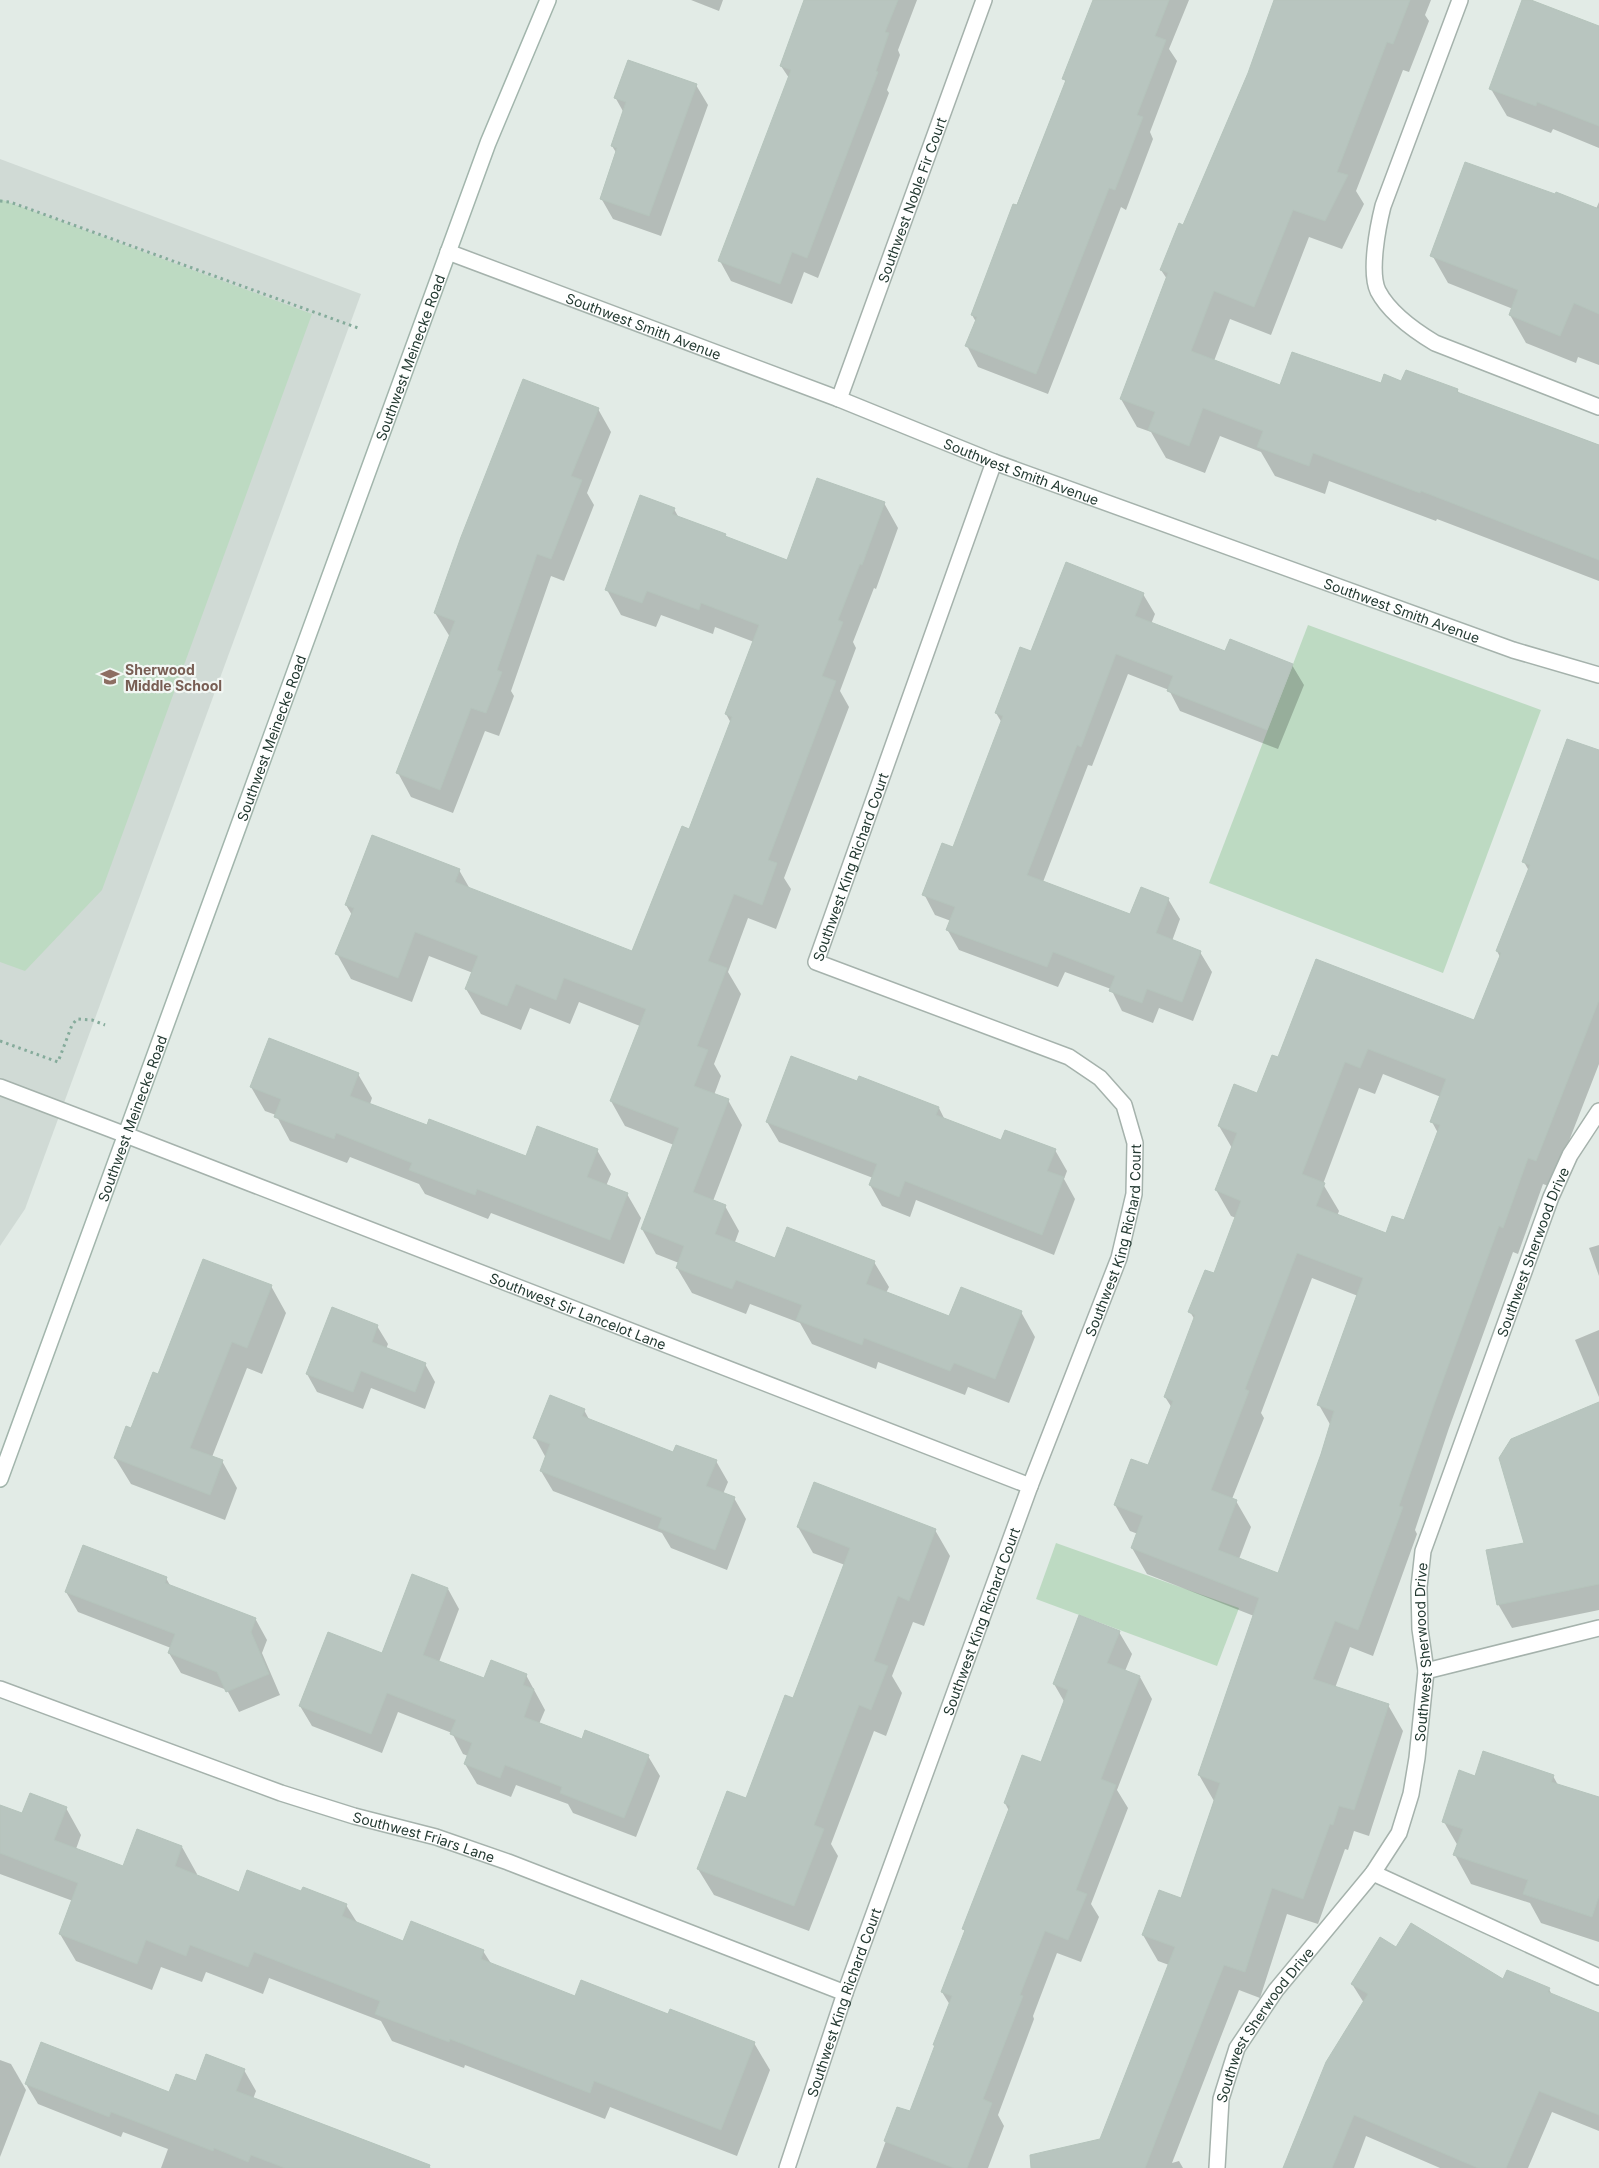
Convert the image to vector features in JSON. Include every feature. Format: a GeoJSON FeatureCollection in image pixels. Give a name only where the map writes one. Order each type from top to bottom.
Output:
{"type":"FeatureCollection","features":[{"type":"Feature","properties":{"kind":"street","name":"Southwest Meinecke Road"},"geometry":{"type":"LineString","coordinates":[[0,1479],[488,143],[548,0]]}},
{"type":"Feature","properties":{"kind":"street","name":"Southwest Noble Fir Court"},"geometry":{"type":"LineString","coordinates":[[839,398],[984,0]]}},
{"type":"Feature","properties":{"kind":"street"},"geometry":{"type":"LineString","coordinates":[[1460,0],[1383,206],[1376,234],[1375,264],[1378,290],[1414,330],[1435,343],[1599,407]]}},
{"type":"Feature","properties":{"kind":"street","name":"Southwest Smith Avenue"},"geometry":{"type":"LineString","coordinates":[[448,252],[839,398],[994,462],[1513,650],[1599,675]]}},
{"type":"Feature","properties":{"kind":"street","name":"Southwest King Richard Court"},"geometry":{"type":"LineString","coordinates":[[787,2168],[845,1993],[1030,1486],[1118,1258],[1134,1194],[1135,1143],[1124,1105],[1100,1078],[1069,1057],[816,962],[994,462]]}},
{"type":"Feature","properties":{"kind":"street","name":"Southwest Sir Lancelot Lane"},"geometry":{"type":"LineString","coordinates":[[0,1087],[1030,1486]]}},
{"type":"Feature","properties":{"kind":"street","name":"Southwest Sherwood Drive"},"geometry":{"type":"LineString","coordinates":[[1217,2168],[1221,2099],[1237,2048],[1276,1990],[1373,1873],[1399,1832],[1411,1794],[1417,1758],[1426,1672],[1420,1621],[1419,1587],[1423,1551],[1551,1197],[1570,1155],[1599,1111]]}},
{"type":"Feature","properties":{"kind":"street"},"geometry":{"type":"LineString","coordinates":[[1426,1672],[1599,1628]]}},
{"type":"Feature","properties":{"kind":"street","name":"Southwest Friars Lane"},"geometry":{"type":"LineString","coordinates":[[0,1689],[281,1793],[354,1816],[436,1837],[508,1862],[845,1993]]}},
{"type":"Feature","properties":{"kind":"street"},"geometry":{"type":"LineString","coordinates":[[1373,1873],[1599,1978]]}},
{"type":"Feature","properties":{"kind":"path"},"geometry":{"type":"LineString","coordinates":[[0,201],[10,202],[358,328]]}},
{"type":"Feature","properties":{"kind":"path"},"geometry":{"type":"LineString","coordinates":[[0,1041],[58,1062],[72,1025],[77,1019],[92,1020],[105,1025]]}},
{"type":"Feature","properties":{"kind":"shaded area","name":"Sherwood Middle School"},"geometry":{"type":"Polygon","coordinates":[[[0,159],[361,294],[25,1209],[0,1246],[0,159]]]}},
{"type":"Feature","properties":{"kind":"green space","name":"Sherwood Middle School"},"geometry":{"type":"Polygon","coordinates":[[[0,199],[312,314],[102,890],[25,971],[0,962],[0,199]]]}},
{"type":"Feature","properties":{"kind":"green space"},"geometry":{"type":"Polygon","coordinates":[[[1308,625],[1541,710],[1443,973],[1209,883],[1308,625]]]}},
{"type":"Feature","properties":{"kind":"green space"},"geometry":{"type":"Polygon","coordinates":[[[1056,1543],[1239,1608],[1217,1666],[1036,1599],[1056,1543]]]}},
{"type":"Feature","properties":{"kind":"building"},"geometry":{"type":"Polygon","coordinates":[[[804,0],[898,0],[885,32],[889,33],[876,71],[878,72],[807,258],[792,252],[780,284],[718,261],[791,70],[780,66],[804,0]]]}},
{"type":"Feature","properties":{"kind":"building"},"geometry":{"type":"Polygon","coordinates":[[[1093,0],[1169,0],[1155,36],[1166,40],[1137,115],[1143,117],[1115,190],[1109,188],[1036,374],[965,346],[977,317],[971,315],[1013,204],[1017,205],[1066,80],[1062,79],[1093,0]]]}},
{"type":"Feature","properties":{"kind":"building"},"geometry":{"type":"Polygon","coordinates":[[[1274,0],[1410,0],[1393,44],[1387,42],[1337,172],[1348,175],[1325,221],[1293,210],[1254,307],[1214,291],[1191,351],[1280,385],[1292,352],[1381,383],[1384,374],[1401,381],[1406,370],[1458,389],[1457,392],[1599,445],[1599,560],[1421,491],[1420,493],[1313,453],[1309,466],[1257,447],[1263,431],[1203,408],[1189,446],[1148,430],[1155,412],[1120,399],[1168,273],[1160,270],[1179,223],[1183,225],[1248,73],[1274,0]]]}},
{"type":"Feature","properties":{"kind":"building"},"geometry":{"type":"Polygon","coordinates":[[[1522,0],[1531,0],[1599,26],[1599,126],[1537,102],[1536,106],[1489,89],[1522,0]]]}},
{"type":"Feature","properties":{"kind":"building"},"geometry":{"type":"Polygon","coordinates":[[[628,60],[697,84],[649,216],[600,199],[617,148],[611,146],[626,102],[614,98],[628,60]]]}},
{"type":"Feature","properties":{"kind":"building"},"geometry":{"type":"Polygon","coordinates":[[[1465,162],[1555,194],[1556,192],[1599,209],[1599,314],[1574,303],[1560,336],[1509,315],[1518,290],[1430,256],[1465,162]]]}},
{"type":"Feature","properties":{"kind":"building"},"geometry":{"type":"Polygon","coordinates":[[[523,379],[599,408],[571,476],[582,480],[551,559],[537,554],[497,670],[502,672],[486,713],[471,708],[440,790],[396,773],[455,621],[434,613],[461,537],[523,379]]]}},
{"type":"Feature","properties":{"kind":"building"},"geometry":{"type":"Polygon","coordinates":[[[817,478],[885,502],[862,565],[860,564],[838,620],[843,622],[822,676],[836,681],[768,860],[777,863],[762,905],[734,894],[708,961],[727,968],[697,1046],[708,1050],[694,1086],[729,1099],[693,1192],[726,1205],[715,1234],[775,1258],[787,1227],[875,1261],[866,1284],[949,1316],[961,1287],[1022,1311],[995,1379],[954,1363],[950,1371],[864,1338],[862,1345],[796,1320],[802,1305],[736,1280],[732,1289],[676,1268],[684,1246],[641,1229],[679,1128],[610,1101],[646,1009],[564,978],[556,1000],[516,984],[507,1006],[465,989],[478,956],[415,932],[398,978],[335,954],[354,908],[345,905],[372,835],[460,869],[455,882],[632,951],[682,826],[689,829],[732,717],[725,714],[759,625],[701,603],[699,610],[647,591],[642,603],[605,590],[640,495],[675,508],[672,514],[787,560],[817,478]]]}},
{"type":"Feature","properties":{"kind":"building"},"geometry":{"type":"Polygon","coordinates":[[[1066,562],[1144,593],[1135,616],[1225,651],[1230,639],[1293,664],[1267,730],[1167,691],[1173,676],[1116,654],[1081,747],[1077,745],[1027,875],[1130,914],[1141,887],[1169,898],[1156,933],[1201,951],[1182,1002],[1147,989],[1142,1003],[1109,991],[1115,976],[1053,952],[1047,967],[946,930],[955,907],[922,895],[942,843],[953,847],[1003,716],[995,713],[1020,647],[1031,651],[1066,562]]]}},
{"type":"Feature","properties":{"kind":"building"},"geometry":{"type":"Polygon","coordinates":[[[1567,739],[1599,750],[1599,1000],[1536,1161],[1528,1158],[1503,1228],[1499,1226],[1435,1402],[1399,1506],[1403,1507],[1358,1630],[1335,1621],[1313,1679],[1389,1704],[1354,1810],[1339,1806],[1333,1825],[1330,1824],[1303,1899],[1272,1888],[1245,1972],[1224,1965],[1145,2168],[1031,2168],[1030,2155],[1100,2139],[1175,1947],[1142,1935],[1159,1890],[1181,1898],[1220,1783],[1198,1775],[1259,1598],[1131,1548],[1143,1516],[1114,1505],[1131,1459],[1148,1465],[1173,1401],[1164,1397],[1195,1315],[1188,1312],[1205,1270],[1214,1273],[1241,1201],[1215,1190],[1237,1133],[1218,1126],[1234,1084],[1257,1093],[1272,1055],[1278,1057],[1316,959],[1474,1020],[1501,953],[1496,951],[1530,865],[1522,862],[1567,739]],[[1368,1049],[1360,1068],[1345,1062],[1302,1174],[1325,1183],[1316,1206],[1386,1233],[1392,1216],[1404,1220],[1440,1125],[1430,1122],[1446,1079],[1368,1049]],[[1297,1253],[1245,1389],[1249,1391],[1211,1490],[1237,1500],[1218,1550],[1278,1573],[1321,1454],[1334,1411],[1317,1405],[1363,1278],[1297,1253]]]}},
{"type":"Feature","properties":{"kind":"building"},"geometry":{"type":"Polygon","coordinates":[[[269,1038],[359,1073],[350,1096],[427,1125],[429,1119],[526,1156],[537,1126],[598,1149],[587,1177],[628,1193],[610,1240],[477,1189],[475,1195],[409,1170],[412,1163],[336,1133],[334,1139],[274,1117],[281,1099],[250,1087],[269,1038]]]}},
{"type":"Feature","properties":{"kind":"building"},"geometry":{"type":"Polygon","coordinates":[[[791,1056],[857,1081],[859,1076],[939,1107],[936,1115],[1001,1140],[1005,1130],[1056,1149],[1047,1171],[1064,1177],[1042,1235],[905,1181],[899,1197],[869,1185],[877,1164],[766,1122],[791,1056]]]}},
{"type":"Feature","properties":{"kind":"building"},"geometry":{"type":"Polygon","coordinates":[[[203,1259],[272,1285],[247,1348],[232,1342],[190,1448],[223,1460],[210,1495],[114,1458],[126,1426],[131,1428],[153,1372],[158,1374],[203,1259]]]}},
{"type":"Feature","properties":{"kind":"building"},"geometry":{"type":"Polygon","coordinates":[[[332,1307],[378,1325],[372,1342],[426,1363],[415,1392],[361,1371],[353,1392],[306,1374],[332,1307]]]}},
{"type":"Feature","properties":{"kind":"building"},"geometry":{"type":"Polygon","coordinates":[[[550,1395],[585,1409],[582,1416],[673,1452],[676,1445],[717,1460],[706,1486],[735,1497],[715,1550],[658,1528],[662,1518],[540,1471],[550,1444],[533,1438],[550,1395]]]}},
{"type":"Feature","properties":{"kind":"building"},"geometry":{"type":"Polygon","coordinates":[[[1599,1402],[1599,1584],[1497,1605],[1486,1550],[1524,1543],[1499,1458],[1511,1439],[1599,1402]]]}},
{"type":"Feature","properties":{"kind":"building"},"geometry":{"type":"Polygon","coordinates":[[[814,1482],[936,1529],[909,1601],[898,1596],[874,1661],[888,1666],[871,1710],[859,1705],[814,1825],[824,1829],[794,1906],[697,1869],[727,1791],[746,1798],[785,1695],[793,1698],[850,1548],[797,1527],[814,1482]]]}},
{"type":"Feature","properties":{"kind":"building"},"geometry":{"type":"Polygon","coordinates":[[[83,1545],[167,1577],[165,1583],[256,1618],[251,1632],[269,1674],[226,1692],[217,1672],[168,1653],[175,1634],[65,1592],[83,1545]]]}},
{"type":"Feature","properties":{"kind":"building"},"geometry":{"type":"Polygon","coordinates":[[[412,1574],[448,1588],[423,1655],[484,1678],[491,1660],[527,1674],[523,1685],[534,1689],[524,1717],[582,1739],[585,1730],[649,1755],[624,1818],[560,1793],[562,1787],[505,1765],[500,1778],[464,1764],[472,1743],[450,1734],[456,1720],[387,1693],[371,1734],[299,1706],[328,1632],[382,1653],[412,1574]]]}},
{"type":"Feature","properties":{"kind":"building"},"geometry":{"type":"Polygon","coordinates":[[[1079,1615],[1120,1631],[1107,1663],[1140,1676],[1101,1779],[1116,1785],[1076,1890],[1087,1894],[1068,1940],[1045,1931],[1020,1995],[1023,1996],[983,2099],[992,2103],[967,2168],[954,2168],[884,2141],[897,2107],[910,2111],[935,2045],[933,2045],[952,1996],[941,1992],[965,1930],[962,1929],[1010,1806],[1004,1803],[1022,1755],[1041,1762],[1068,1690],[1053,1684],[1079,1615]]]}},
{"type":"Feature","properties":{"kind":"building"},"geometry":{"type":"Polygon","coordinates":[[[1483,1751],[1554,1775],[1551,1782],[1599,1797],[1599,1896],[1592,1917],[1523,1894],[1528,1880],[1453,1855],[1463,1829],[1442,1822],[1459,1770],[1475,1776],[1483,1751]]]}},
{"type":"Feature","properties":{"kind":"building"},"geometry":{"type":"Polygon","coordinates":[[[30,1793],[67,1807],[54,1840],[123,1866],[137,1829],[182,1846],[175,1866],[239,1892],[247,1870],[301,1891],[303,1887],[347,1904],[342,1916],[403,1941],[411,1921],[484,1950],[481,1959],[575,1996],[581,1980],[668,2014],[670,2009],[755,2042],[721,2130],[594,2081],[590,2093],[450,2039],[449,2042],[375,2014],[380,2001],[254,1952],[248,1967],[190,1945],[186,1956],[146,1940],[137,1964],[59,1934],[78,1883],[0,1853],[0,1805],[22,1813],[30,1793]]]}},
{"type":"Feature","properties":{"kind":"building"},"geometry":{"type":"Polygon","coordinates":[[[1411,1923],[1503,1979],[1507,1970],[1550,1988],[1548,1992],[1599,2013],[1599,2115],[1539,2091],[1506,2168],[1478,2168],[1354,2115],[1332,2168],[1283,2168],[1326,2062],[1368,1994],[1351,1984],[1380,1937],[1396,1947],[1411,1923]]]}},
{"type":"Feature","properties":{"kind":"building"},"geometry":{"type":"Polygon","coordinates":[[[41,2042],[169,2092],[176,2074],[196,2081],[206,2054],[245,2069],[236,2091],[430,2165],[429,2168],[285,2168],[251,2155],[248,2162],[214,2148],[213,2151],[111,2112],[109,2117],[25,2084],[41,2042]]]}},
{"type":"Feature","properties":{"kind":"place","name":"Sherwood Middle School"},"geometry":{"type":"Point","coordinates":[110,677]}}]}
